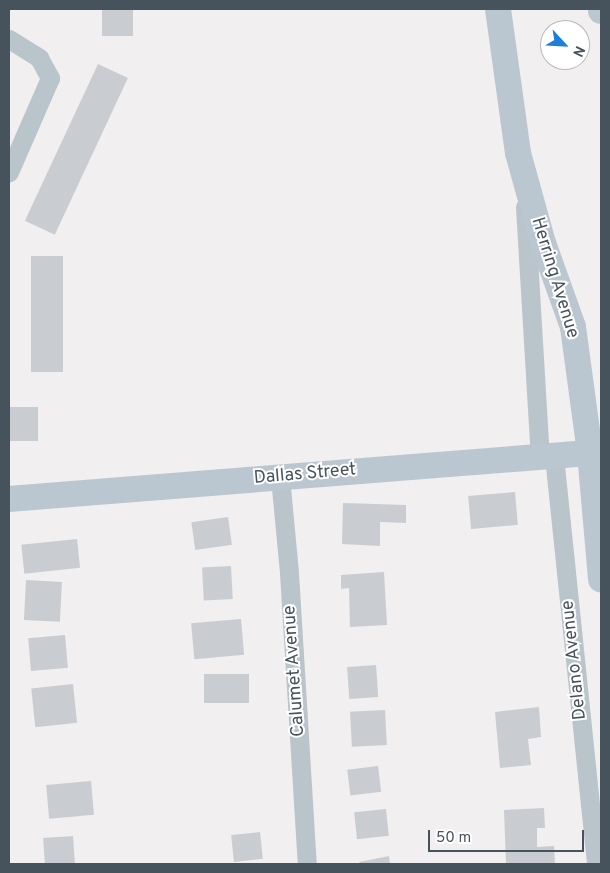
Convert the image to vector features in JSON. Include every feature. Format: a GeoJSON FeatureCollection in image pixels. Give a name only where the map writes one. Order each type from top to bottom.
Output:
{"type":"FeatureCollection","features":[{"type":"Feature","properties":{"kind":"main road","name":"Herring Avenue"},"geometry":{"type":"LineString","coordinates":[[498,9],[504,72],[522,169],[572,327],[595,453],[601,580]]}},
{"type":"Feature","properties":{"kind":"main road","name":"Dallas Street"},"geometry":{"type":"LineString","coordinates":[[9,499],[595,453]]}},
{"type":"Feature","properties":{"kind":"street"},"geometry":{"type":"LineString","coordinates":[[9,39],[39,58],[50,78],[33,123],[9,172]]}},
{"type":"Feature","properties":{"kind":"street","name":"Delano Avenue"},"geometry":{"type":"LineString","coordinates":[[522,169],[547,456],[596,864]]}},
{"type":"Feature","properties":{"kind":"street","name":"Calumet Avenue"},"geometry":{"type":"LineString","coordinates":[[280,477],[289,573],[307,864]]}},
{"type":"Feature","properties":{"kind":"building"},"geometry":{"type":"Polygon","coordinates":[[[102,9],[133,9],[133,36],[102,36],[102,9]]]}},
{"type":"Feature","properties":{"kind":"building"},"geometry":{"type":"Polygon","coordinates":[[[98,64],[128,78],[55,235],[25,221],[98,64]]]}},
{"type":"Feature","properties":{"kind":"building"},"geometry":{"type":"Polygon","coordinates":[[[31,256],[63,256],[63,372],[31,372],[31,256]]]}},
{"type":"Feature","properties":{"kind":"building"},"geometry":{"type":"Polygon","coordinates":[[[9,407],[38,407],[38,441],[9,441],[9,407]]]}},
{"type":"Feature","properties":{"kind":"building"},"geometry":{"type":"Polygon","coordinates":[[[515,492],[518,525],[471,529],[468,496],[515,492]]]}},
{"type":"Feature","properties":{"kind":"building"},"geometry":{"type":"Polygon","coordinates":[[[343,503],[406,505],[406,523],[380,522],[380,546],[342,544],[343,503]]]}},
{"type":"Feature","properties":{"kind":"building"},"geometry":{"type":"Polygon","coordinates":[[[228,517],[232,545],[195,550],[191,522],[228,517]]]}},
{"type":"Feature","properties":{"kind":"building"},"geometry":{"type":"Polygon","coordinates":[[[77,539],[80,568],[24,574],[21,545],[77,539]]]}},
{"type":"Feature","properties":{"kind":"building"},"geometry":{"type":"Polygon","coordinates":[[[231,566],[233,599],[204,600],[202,568],[231,566]]]}},
{"type":"Feature","properties":{"kind":"building"},"geometry":{"type":"Polygon","coordinates":[[[384,572],[387,625],[350,627],[349,588],[341,589],[341,575],[384,572]]]}},
{"type":"Feature","properties":{"kind":"building"},"geometry":{"type":"Polygon","coordinates":[[[26,580],[62,582],[60,622],[24,620],[26,580]]]}},
{"type":"Feature","properties":{"kind":"building"},"geometry":{"type":"Polygon","coordinates":[[[241,619],[244,655],[194,659],[191,623],[241,619]]]}},
{"type":"Feature","properties":{"kind":"building"},"geometry":{"type":"Polygon","coordinates":[[[65,635],[68,668],[31,671],[28,638],[65,635]]]}},
{"type":"Feature","properties":{"kind":"building"},"geometry":{"type":"Polygon","coordinates":[[[376,665],[378,697],[349,699],[347,667],[376,665]]]}},
{"type":"Feature","properties":{"kind":"building"},"geometry":{"type":"Polygon","coordinates":[[[204,674],[249,674],[249,703],[204,703],[204,674]]]}},
{"type":"Feature","properties":{"kind":"building"},"geometry":{"type":"Polygon","coordinates":[[[73,684],[77,723],[35,727],[31,688],[73,684]]]}},
{"type":"Feature","properties":{"kind":"building"},"geometry":{"type":"Polygon","coordinates":[[[539,707],[541,737],[528,739],[531,765],[500,768],[495,712],[539,707]]]}},
{"type":"Feature","properties":{"kind":"building"},"geometry":{"type":"Polygon","coordinates":[[[385,710],[387,745],[352,747],[350,712],[385,710]]]}},
{"type":"Feature","properties":{"kind":"building"},"geometry":{"type":"Polygon","coordinates":[[[378,766],[381,792],[350,796],[347,770],[378,766]]]}},
{"type":"Feature","properties":{"kind":"building"},"geometry":{"type":"Polygon","coordinates":[[[91,781],[94,815],[49,819],[46,785],[91,781]]]}},
{"type":"Feature","properties":{"kind":"building"},"geometry":{"type":"Polygon","coordinates":[[[544,808],[545,828],[537,828],[537,847],[554,846],[555,864],[506,864],[504,810],[544,808]]]}},
{"type":"Feature","properties":{"kind":"building"},"geometry":{"type":"Polygon","coordinates":[[[386,809],[389,836],[357,839],[354,812],[386,809]]]}},
{"type":"Feature","properties":{"kind":"building"},"geometry":{"type":"Polygon","coordinates":[[[260,832],[263,859],[234,862],[231,835],[260,832]]]}},
{"type":"Feature","properties":{"kind":"building"},"geometry":{"type":"Polygon","coordinates":[[[73,836],[75,863],[45,864],[43,838],[73,836]]]}},
{"type":"Feature","properties":{"kind":"building"},"geometry":{"type":"Polygon","coordinates":[[[389,856],[390,864],[360,864],[359,862],[389,856]]]}}]}
